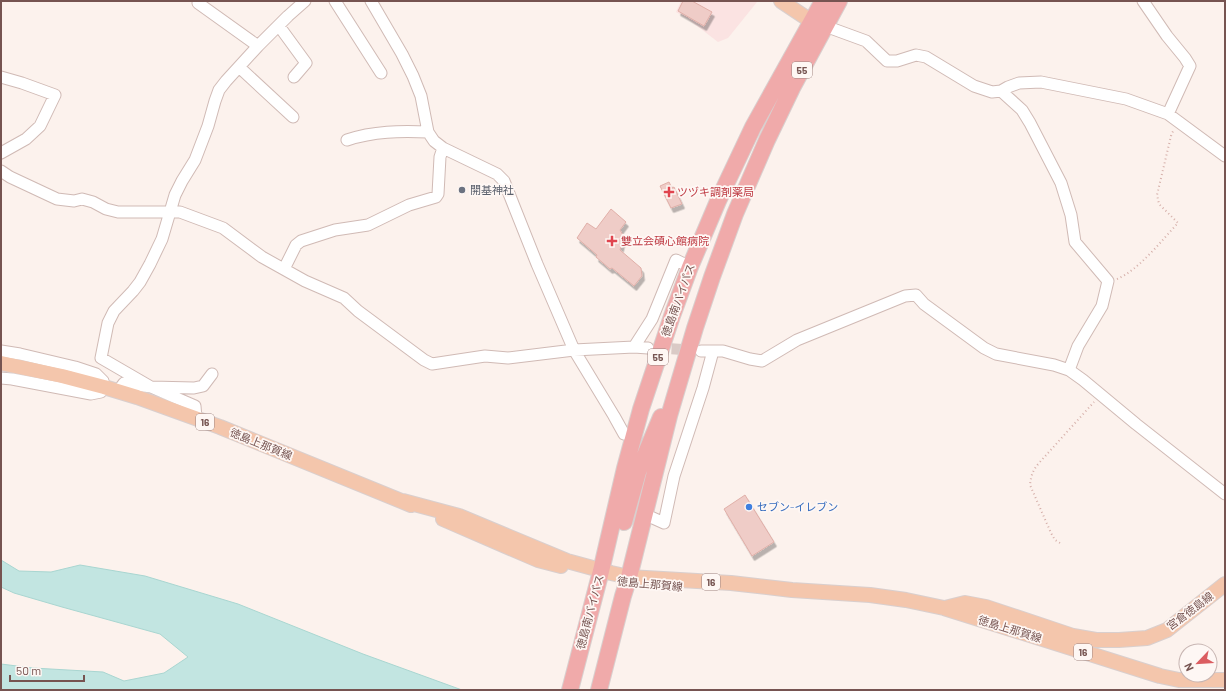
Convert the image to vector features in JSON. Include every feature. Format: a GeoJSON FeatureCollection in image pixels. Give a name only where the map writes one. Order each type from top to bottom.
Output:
{"type":"FeatureCollection","features":[{"type":"Feature","properties":{"kind":"highway","name":"徳島南バイパス"},"geometry":{"type":"LineString","coordinates":[[599,690],[680,378],[712,277],[755,165],[792,88],[818,23],[823,1]]}},
{"type":"Feature","properties":{"kind":"highway","name":"徳島南バイパス"},"geometry":{"type":"LineString","coordinates":[[570,690],[602,578],[625,468],[641,408],[690,266],[718,201],[753,127],[818,23],[839,1]]}},
{"type":"Feature","properties":{"kind":"highway"},"geometry":{"type":"LineString","coordinates":[[602,578],[638,472],[662,413],[680,378]]}},
{"type":"Feature","properties":{"kind":"main road"},"geometry":{"type":"LineString","coordinates":[[781,1],[818,23]]}},
{"type":"Feature","properties":{"kind":"main road","name":"徳島上那賀線"},"geometry":{"type":"LineString","coordinates":[[1,364],[62,376],[104,387],[196,418],[403,501],[474,534],[538,560],[627,586],[732,590],[792,590],[870,595],[906,600],[944,608],[1160,676],[1179,680],[1225,680]]}},
{"type":"Feature","properties":{"kind":"main road","name":"宮倉徳島線"},"geometry":{"type":"LineString","coordinates":[[944,608],[965,603],[986,607],[1073,636],[1096,640],[1147,638],[1167,630],[1225,584]]}},
{"type":"Feature","properties":{"kind":"street"},"geometry":{"type":"LineString","coordinates":[[196,418],[195,406],[151,387],[101,358],[108,322],[114,311],[140,282],[162,239],[169,212],[178,188],[195,160],[208,126],[219,90],[258,46],[305,1]]}},
{"type":"Feature","properties":{"kind":"street"},"geometry":{"type":"LineString","coordinates":[[335,1],[381,73]]}},
{"type":"Feature","properties":{"kind":"street"},"geometry":{"type":"LineString","coordinates":[[371,1],[413,76],[421,96],[428,132],[434,141],[444,148],[497,174],[504,181],[574,350],[624,434]]}},
{"type":"Feature","properties":{"kind":"street"},"geometry":{"type":"LineString","coordinates":[[1143,1],[1190,66],[1173,118]]}},
{"type":"Feature","properties":{"kind":"street"},"geometry":{"type":"LineString","coordinates":[[198,3],[258,46]]}},
{"type":"Feature","properties":{"kind":"street"},"geometry":{"type":"LineString","coordinates":[[818,23],[866,41],[887,61],[896,61],[916,55],[926,57],[974,86],[992,92],[1002,91],[1019,83],[1041,82],[1126,99],[1173,118],[1225,156]]}},
{"type":"Feature","properties":{"kind":"street"},"geometry":{"type":"LineString","coordinates":[[279,26],[306,63],[294,77]]}},
{"type":"Feature","properties":{"kind":"street"},"geometry":{"type":"LineString","coordinates":[[239,67],[293,117]]}},
{"type":"Feature","properties":{"kind":"street"},"geometry":{"type":"LineString","coordinates":[[1,77],[55,95],[40,126],[26,139],[1,153]]}},
{"type":"Feature","properties":{"kind":"street"},"geometry":{"type":"LineString","coordinates":[[1002,91],[1022,110],[1061,184],[1071,215],[1075,242],[1108,281],[1102,306],[1078,346],[1069,370]]}},
{"type":"Feature","properties":{"kind":"street"},"geometry":{"type":"LineString","coordinates":[[347,140],[377,133],[401,131],[428,132]]}},
{"type":"Feature","properties":{"kind":"street"},"geometry":{"type":"LineString","coordinates":[[284,269],[296,245],[301,241],[335,230],[368,225],[409,205],[436,197],[438,194],[440,157],[444,148]]}},
{"type":"Feature","properties":{"kind":"street"},"geometry":{"type":"LineString","coordinates":[[1,171],[10,177],[57,199],[82,199],[93,202],[106,209],[118,212],[180,212],[223,228],[262,257],[305,281],[344,298],[358,311],[424,360],[432,364],[485,356],[508,358],[574,350],[634,347],[648,348]]}},
{"type":"Feature","properties":{"kind":"street"},"geometry":{"type":"LineString","coordinates":[[634,347],[652,319],[676,260],[690,266]]}},
{"type":"Feature","properties":{"kind":"street"},"geometry":{"type":"LineString","coordinates":[[700,351],[723,351],[762,361],[797,340],[905,296],[916,295],[924,304],[984,348],[996,354],[1054,365],[1069,370],[1225,494]]}},
{"type":"Feature","properties":{"kind":"street"},"geometry":{"type":"LineString","coordinates":[[1,351],[68,365],[96,374],[103,381],[104,387],[101,392],[91,394],[1,378]]}},
{"type":"Feature","properties":{"kind":"street"},"geometry":{"type":"LineString","coordinates":[[644,514],[664,523],[674,476],[703,388],[713,351]]}},
{"type":"Feature","properties":{"kind":"street"},"geometry":{"type":"LineString","coordinates":[[118,391],[124,383],[151,387],[194,388],[203,386],[212,374]]}},
{"type":"Feature","properties":{"kind":"path"},"geometry":{"type":"LineString","coordinates":[[1108,281],[1124,276],[1134,268],[1178,223],[1159,204],[1157,195],[1171,136],[1173,118]]}},
{"type":"Feature","properties":{"kind":"path"},"geometry":{"type":"LineString","coordinates":[[1060,542],[1055,540],[1051,533],[1030,485],[1031,477],[1033,470],[1101,395]]}},
{"type":"Feature","properties":{"kind":"shaded area"},"geometry":{"type":"Polygon","coordinates":[[[681,1],[757,2],[728,38],[718,42],[688,19],[676,12],[681,1]]]}},
{"type":"Feature","properties":{"kind":"water"},"geometry":{"type":"Polygon","coordinates":[[[1,560],[19,571],[51,572],[80,565],[145,576],[238,604],[363,654],[462,690],[1,690],[1,664],[33,668],[103,672],[124,681],[164,673],[188,657],[160,634],[14,593],[1,587],[1,560]]]}},
{"type":"Feature","properties":{"kind":"building"},"geometry":{"type":"Polygon","coordinates":[[[683,1],[692,1],[712,12],[704,26],[678,11],[683,1]]]}},
{"type":"Feature","properties":{"kind":"building"},"geometry":{"type":"Polygon","coordinates":[[[669,182],[672,188],[674,187],[682,204],[671,208],[660,186],[669,182]]]}},
{"type":"Feature","properties":{"kind":"building"},"geometry":{"type":"Polygon","coordinates":[[[611,209],[626,222],[620,230],[623,235],[623,239],[620,250],[641,268],[642,276],[634,286],[612,268],[610,269],[596,257],[597,255],[577,238],[587,223],[596,229],[611,209]]]}},
{"type":"Feature","properties":{"kind":"building"},"geometry":{"type":"Polygon","coordinates":[[[745,495],[774,542],[752,556],[724,509],[745,495]]]}},
{"type":"Feature","properties":{"kind":"tunnel"},"geometry":{"type":"LineString","coordinates":[[655,348],[694,350]]}},
{"type":"Feature","properties":{"kind":"place","name":"開基神社"},"geometry":{"type":"Point","coordinates":[462,190]}},
{"type":"Feature","properties":{"kind":"place","name":"ツヅキ調剤薬局"},"geometry":{"type":"Point","coordinates":[669,192]}},
{"type":"Feature","properties":{"kind":"place","name":"雙立会碩心館病院"},"geometry":{"type":"Point","coordinates":[612,241]}},
{"type":"Feature","properties":{"kind":"place","name":"セブン-イレブン"},"geometry":{"type":"Point","coordinates":[749,507]}}]}
